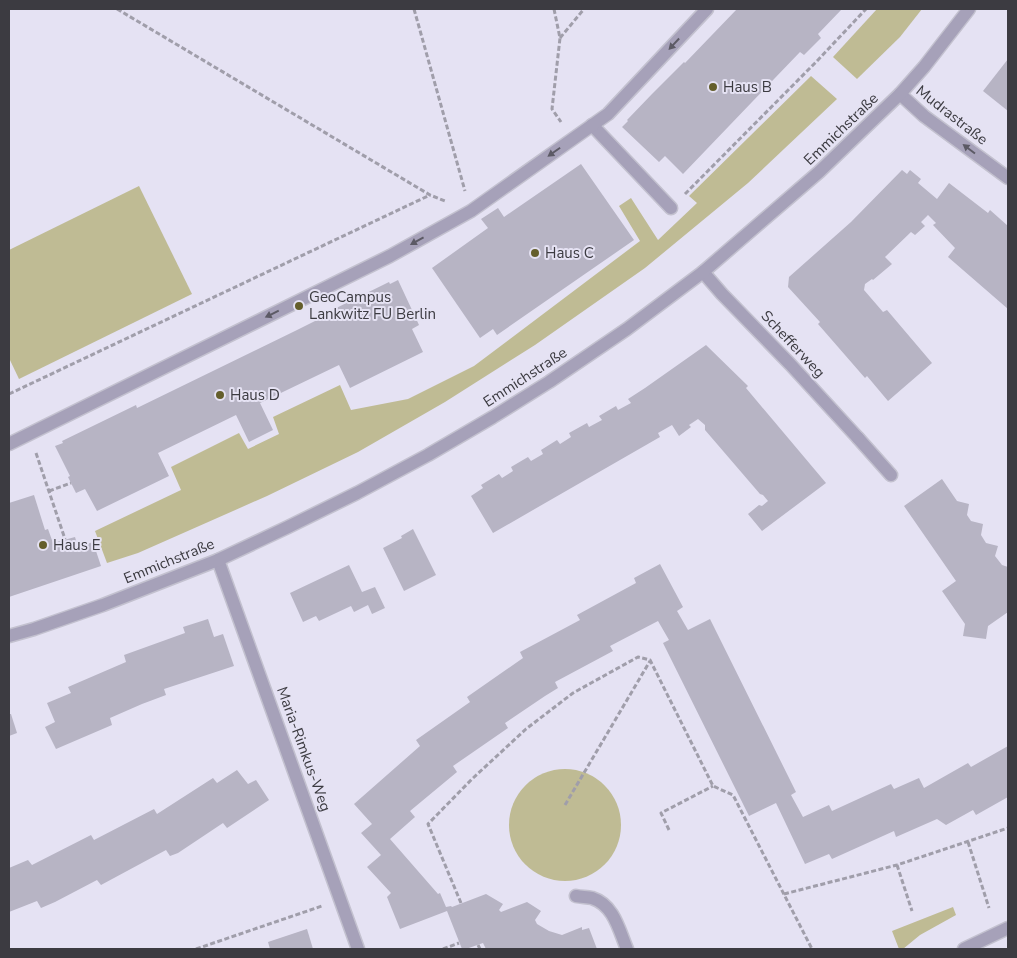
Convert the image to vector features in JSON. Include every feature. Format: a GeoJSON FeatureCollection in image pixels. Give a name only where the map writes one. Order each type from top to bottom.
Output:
{"type":"FeatureCollection","features":[{"type":"Feature","properties":{"kind":"street"},"geometry":{"type":"LineString","coordinates":[[9,444],[390,256],[471,211],[608,114],[707,9]]}},
{"type":"Feature","properties":{"kind":"street","name":"Emmichstraße"},"geometry":{"type":"LineString","coordinates":[[9,636],[103,605],[218,560],[297,523],[428,454],[549,382],[619,334],[703,272],[819,172],[900,94],[969,9]]}},
{"type":"Feature","properties":{"kind":"street","name":"Mudrastraße"},"geometry":{"type":"LineString","coordinates":[[900,94],[924,116],[1008,178]]}},
{"type":"Feature","properties":{"kind":"street"},"geometry":{"type":"LineString","coordinates":[[592,125],[671,208]]}},
{"type":"Feature","properties":{"kind":"street","name":"Schefferweg"},"geometry":{"type":"LineString","coordinates":[[703,272],[790,364],[890,475]]}},
{"type":"Feature","properties":{"kind":"street","name":"Maria-Rimkus-Weg"},"geometry":{"type":"LineString","coordinates":[[218,560],[358,949]]}},
{"type":"Feature","properties":{"kind":"street"},"geometry":{"type":"LineString","coordinates":[[576,896],[592,898],[604,904],[611,912],[627,949]]}},
{"type":"Feature","properties":{"kind":"street"},"geometry":{"type":"LineString","coordinates":[[964,949],[1008,928]]}},
{"type":"Feature","properties":{"kind":"path"},"geometry":{"type":"LineString","coordinates":[[117,9],[430,195],[471,211]]}},
{"type":"Feature","properties":{"kind":"path"},"geometry":{"type":"LineString","coordinates":[[414,9],[471,211]]}},
{"type":"Feature","properties":{"kind":"path"},"geometry":{"type":"LineString","coordinates":[[554,9],[560,38],[552,109],[572,139]]}},
{"type":"Feature","properties":{"kind":"path"},"geometry":{"type":"LineString","coordinates":[[560,38],[584,9]]}},
{"type":"Feature","properties":{"kind":"path"},"geometry":{"type":"LineString","coordinates":[[671,208],[866,9]]}},
{"type":"Feature","properties":{"kind":"path"},"geometry":{"type":"LineString","coordinates":[[9,394],[430,195]]}},
{"type":"Feature","properties":{"kind":"path"},"geometry":{"type":"LineString","coordinates":[[30,433],[65,539]]}},
{"type":"Feature","properties":{"kind":"path"},"geometry":{"type":"LineString","coordinates":[[49,491],[71,483]]}},
{"type":"Feature","properties":{"kind":"path"},"geometry":{"type":"LineString","coordinates":[[461,903],[428,824],[472,779],[526,729],[574,693],[638,657],[650,660],[713,786],[733,795],[812,949]]}},
{"type":"Feature","properties":{"kind":"path"},"geometry":{"type":"LineString","coordinates":[[565,805],[650,660]]}},
{"type":"Feature","properties":{"kind":"path"},"geometry":{"type":"LineString","coordinates":[[669,830],[660,813],[713,786]]}},
{"type":"Feature","properties":{"kind":"path"},"geometry":{"type":"LineString","coordinates":[[784,894],[897,865],[1008,828]]}},
{"type":"Feature","properties":{"kind":"path"},"geometry":{"type":"LineString","coordinates":[[968,842],[989,908]]}},
{"type":"Feature","properties":{"kind":"path"},"geometry":{"type":"LineString","coordinates":[[897,865],[912,911]]}},
{"type":"Feature","properties":{"kind":"path"},"geometry":{"type":"LineString","coordinates":[[196,949],[322,905]]}},
{"type":"Feature","properties":{"kind":"path"},"geometry":{"type":"LineString","coordinates":[[442,949],[459,943]]}},
{"type":"Feature","properties":{"kind":"path"},"geometry":{"type":"LineString","coordinates":[[478,945],[480,949]]}},
{"type":"Feature","properties":{"kind":"shaded area"},"geometry":{"type":"Polygon","coordinates":[[[877,9],[922,9],[900,37],[857,79],[833,57],[877,9]]]}},
{"type":"Feature","properties":{"kind":"shaded area"},"geometry":{"type":"Polygon","coordinates":[[[811,76],[837,99],[748,183],[645,268],[535,345],[445,402],[358,452],[267,496],[138,553],[107,563],[95,531],[181,490],[171,467],[239,433],[248,449],[279,434],[273,417],[340,385],[351,410],[408,399],[474,366],[640,241],[619,206],[631,198],[658,240],[697,203],[689,196],[811,76]]]}},
{"type":"Feature","properties":{"kind":"shaded area"},"geometry":{"type":"Polygon","coordinates":[[[139,186],[192,294],[19,379],[9,358],[9,250],[139,186]]]}},
{"type":"Feature","properties":{"kind":"shaded area"},"geometry":{"type":"Polygon","coordinates":[[[565,769],[586,773],[604,786],[617,804],[621,825],[617,846],[604,864],[586,877],[565,881],[544,877],[526,864],[513,846],[509,825],[513,804],[526,786],[544,773],[565,769]]]}},
{"type":"Feature","properties":{"kind":"shaded area"},"geometry":{"type":"Polygon","coordinates":[[[953,907],[956,915],[920,935],[903,949],[899,949],[892,931],[953,907]]]}},
{"type":"Feature","properties":{"kind":"building","name":"Haus B"},"geometry":{"type":"Polygon","coordinates":[[[737,9],[842,9],[818,34],[821,38],[804,55],[800,52],[683,174],[665,156],[659,162],[622,127],[652,94],[737,9]]]}},
{"type":"Feature","properties":{"kind":"building"},"geometry":{"type":"Polygon","coordinates":[[[1008,59],[1008,111],[983,91],[1008,59]]]}},
{"type":"Feature","properties":{"kind":"building","name":"Haus C"},"geometry":{"type":"Polygon","coordinates":[[[581,164],[634,240],[497,335],[493,329],[480,338],[432,268],[488,228],[481,219],[498,208],[504,217],[581,164]]]}},
{"type":"Feature","properties":{"kind":"building"},"geometry":{"type":"Polygon","coordinates":[[[902,170],[907,174],[910,170],[921,179],[918,183],[937,199],[949,183],[988,213],[990,210],[1008,226],[1008,309],[948,257],[955,248],[933,225],[936,223],[928,215],[921,222],[925,226],[915,235],[911,232],[885,257],[892,264],[873,280],[865,284],[864,290],[883,312],[887,310],[932,363],[888,401],[867,376],[865,378],[818,324],[820,322],[788,287],[789,277],[851,222],[902,170]]]}},
{"type":"Feature","properties":{"kind":"building","name":"Haus D"},"geometry":{"type":"Polygon","coordinates":[[[398,280],[419,325],[412,329],[423,352],[350,388],[339,365],[260,403],[273,430],[249,442],[236,415],[158,453],[169,476],[97,511],[85,489],[76,493],[55,446],[63,443],[62,441],[136,405],[137,408],[317,320],[316,318],[389,282],[390,284],[398,280]]]}},
{"type":"Feature","properties":{"kind":"building"},"geometry":{"type":"Polygon","coordinates":[[[706,345],[748,386],[746,388],[826,483],[762,531],[748,514],[759,505],[762,506],[768,501],[705,430],[705,425],[698,419],[689,425],[691,427],[679,436],[672,425],[658,433],[660,437],[493,533],[471,496],[483,488],[481,485],[499,474],[502,478],[513,471],[511,467],[528,457],[531,461],[543,454],[541,450],[557,440],[560,444],[571,437],[569,433],[587,423],[589,427],[602,420],[599,416],[616,406],[618,410],[631,403],[628,399],[706,345]]]}},
{"type":"Feature","properties":{"kind":"building"},"geometry":{"type":"Polygon","coordinates":[[[942,479],[957,501],[969,504],[967,515],[971,521],[983,524],[981,535],[986,543],[998,546],[995,556],[1002,565],[1008,567],[1008,612],[988,626],[986,639],[963,636],[965,624],[942,591],[956,581],[904,506],[942,479]]]}},
{"type":"Feature","properties":{"kind":"building","name":"Haus E"},"geometry":{"type":"Polygon","coordinates":[[[34,495],[45,530],[48,529],[53,543],[75,537],[78,547],[93,542],[101,566],[9,597],[9,503],[34,495]]]}},
{"type":"Feature","properties":{"kind":"building"},"geometry":{"type":"Polygon","coordinates":[[[413,529],[436,575],[404,591],[383,548],[402,538],[401,536],[413,529]]]}},
{"type":"Feature","properties":{"kind":"building"},"geometry":{"type":"Polygon","coordinates":[[[660,564],[683,607],[677,611],[688,630],[710,619],[796,792],[791,795],[803,817],[829,805],[832,811],[891,784],[894,789],[919,778],[924,788],[968,763],[971,767],[1008,746],[1008,797],[976,815],[973,810],[946,825],[937,819],[896,837],[894,831],[832,859],[829,854],[805,864],[776,803],[749,816],[663,643],[669,640],[658,621],[610,646],[613,651],[555,682],[558,688],[505,723],[508,728],[453,766],[457,772],[410,811],[415,817],[390,839],[438,894],[440,893],[446,907],[452,907],[486,894],[503,904],[499,910],[501,912],[527,902],[541,911],[535,920],[537,924],[549,931],[562,935],[582,927],[582,930],[589,928],[597,949],[486,949],[483,943],[462,949],[447,911],[400,929],[387,897],[391,893],[367,867],[381,855],[361,833],[372,824],[354,804],[420,746],[416,740],[470,702],[467,697],[523,658],[520,652],[580,620],[577,615],[636,583],[634,578],[660,564]]]}},
{"type":"Feature","properties":{"kind":"building"},"geometry":{"type":"Polygon","coordinates":[[[349,565],[362,592],[375,587],[385,608],[372,614],[368,605],[354,612],[351,606],[319,621],[316,616],[303,622],[290,593],[349,565]]]}},
{"type":"Feature","properties":{"kind":"building"},"geometry":{"type":"Polygon","coordinates":[[[208,619],[214,637],[223,634],[234,666],[164,689],[166,695],[110,718],[112,725],[56,749],[45,727],[55,722],[47,703],[71,693],[68,687],[126,662],[124,655],[185,633],[183,627],[208,619]]]}},
{"type":"Feature","properties":{"kind":"building"},"geometry":{"type":"Polygon","coordinates":[[[9,714],[11,714],[17,733],[9,736],[9,714]]]}},
{"type":"Feature","properties":{"kind":"building"},"geometry":{"type":"Polygon","coordinates":[[[237,770],[248,784],[256,780],[269,800],[227,828],[223,823],[178,853],[170,856],[166,850],[101,885],[97,880],[41,908],[37,901],[9,912],[9,868],[28,860],[32,865],[91,835],[94,840],[154,809],[157,814],[213,778],[217,783],[237,770]]]}},
{"type":"Feature","properties":{"kind":"building"},"geometry":{"type":"Polygon","coordinates":[[[307,929],[313,949],[270,949],[268,942],[307,929]]]}},
{"type":"Feature","properties":{"kind":"place","name":"Haus B"},"geometry":{"type":"Point","coordinates":[713,87]}},
{"type":"Feature","properties":{"kind":"place","name":"Haus C"},"geometry":{"type":"Point","coordinates":[535,253]}},
{"type":"Feature","properties":{"kind":"place","name":"GeoCampus Lankwitz FU Berlin"},"geometry":{"type":"Point","coordinates":[299,306]}},
{"type":"Feature","properties":{"kind":"place","name":"Haus D"},"geometry":{"type":"Point","coordinates":[220,395]}},
{"type":"Feature","properties":{"kind":"place","name":"Haus E"},"geometry":{"type":"Point","coordinates":[43,545]}}]}
